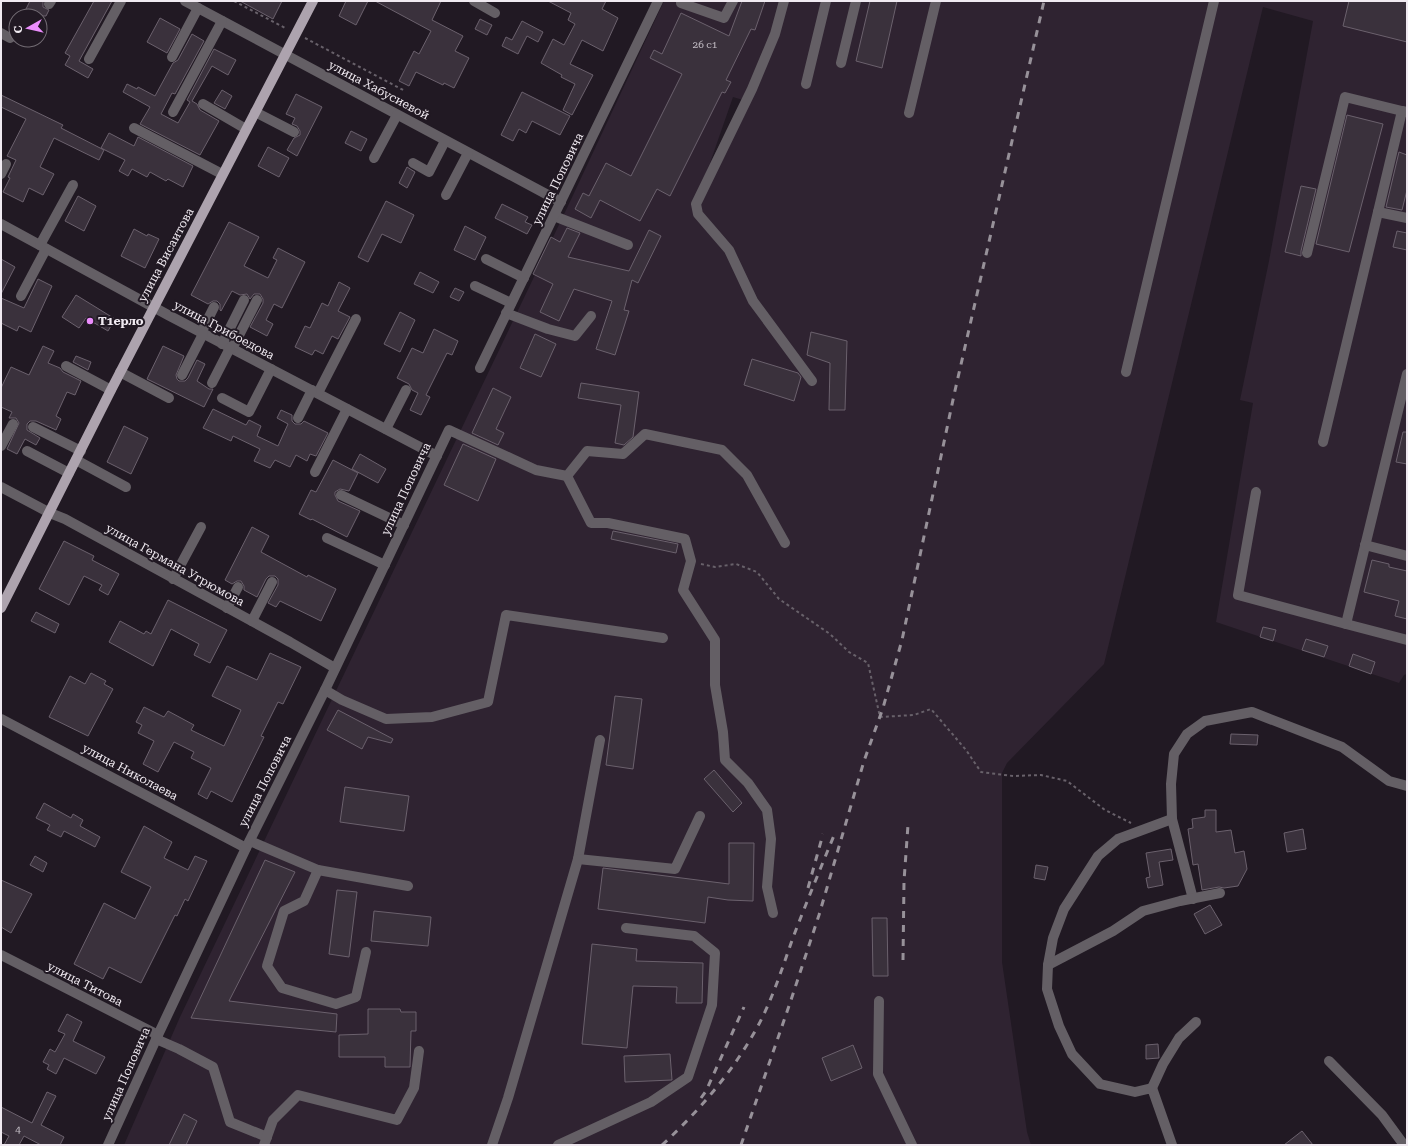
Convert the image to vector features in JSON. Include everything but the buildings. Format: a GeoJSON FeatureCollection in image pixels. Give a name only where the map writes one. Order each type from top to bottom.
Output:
{"type":"FeatureCollection","features":[{"type":"Feature","properties":{"kind":"main road","name":"улица Висаитова"},"geometry":{"type":"LineString","coordinates":[[1,608],[50,513],[110,390],[313,1]]}},
{"type":"Feature","properties":{"kind":"street"},"geometry":{"type":"LineString","coordinates":[[89,59],[121,1]]}},
{"type":"Feature","properties":{"kind":"street","name":"улица Хабусиевой"},"geometry":{"type":"LineString","coordinates":[[186,1],[561,202]]}},
{"type":"Feature","properties":{"kind":"street"},"geometry":{"type":"LineString","coordinates":[[474,1],[495,13]]}},
{"type":"Feature","properties":{"kind":"street","name":"улица Поповича"},"geometry":{"type":"LineString","coordinates":[[480,368],[658,1]]}},
{"type":"Feature","properties":{"kind":"street"},"geometry":{"type":"LineString","coordinates":[[680,3],[724,18],[732,1]]}},
{"type":"Feature","properties":{"kind":"street"},"geometry":{"type":"LineString","coordinates":[[784,1],[775,34],[752,89],[696,204],[698,214],[729,250],[752,301],[812,381]]}},
{"type":"Feature","properties":{"kind":"street"},"geometry":{"type":"LineString","coordinates":[[806,84],[826,1]]}},
{"type":"Feature","properties":{"kind":"street"},"geometry":{"type":"LineString","coordinates":[[841,63],[856,1]]}},
{"type":"Feature","properties":{"kind":"street"},"geometry":{"type":"LineString","coordinates":[[909,113],[936,1]]}},
{"type":"Feature","properties":{"kind":"street"},"geometry":{"type":"LineString","coordinates":[[1126,372],[1214,1]]}},
{"type":"Feature","properties":{"kind":"street"},"geometry":{"type":"LineString","coordinates":[[172,57],[198,8]]}},
{"type":"Feature","properties":{"kind":"street"},"geometry":{"type":"LineString","coordinates":[[173,112],[222,21]]}},
{"type":"Feature","properties":{"kind":"street"},"geometry":{"type":"LineString","coordinates":[[1306,253],[1346,97],[1404,111],[1378,212],[1323,442]]}},
{"type":"Feature","properties":{"kind":"street"},"geometry":{"type":"LineString","coordinates":[[203,104],[246,129]]}},
{"type":"Feature","properties":{"kind":"street"},"geometry":{"type":"LineString","coordinates":[[255,112],[294,132]]}},
{"type":"Feature","properties":{"kind":"street"},"geometry":{"type":"LineString","coordinates":[[374,158],[397,115]]}},
{"type":"Feature","properties":{"kind":"street"},"geometry":{"type":"LineString","coordinates":[[134,128],[222,174]]}},
{"type":"Feature","properties":{"kind":"street"},"geometry":{"type":"LineString","coordinates":[[413,164],[430,172],[445,140]]}},
{"type":"Feature","properties":{"kind":"street"},"geometry":{"type":"LineString","coordinates":[[446,195],[468,153]]}},
{"type":"Feature","properties":{"kind":"street"},"geometry":{"type":"LineString","coordinates":[[1,174],[6,164]]}},
{"type":"Feature","properties":{"kind":"street"},"geometry":{"type":"LineString","coordinates":[[21,296],[73,185]]}},
{"type":"Feature","properties":{"kind":"street"},"geometry":{"type":"LineString","coordinates":[[1378,212],[1407,218]]}},
{"type":"Feature","properties":{"kind":"street"},"geometry":{"type":"LineString","coordinates":[[554,216],[628,245]]}},
{"type":"Feature","properties":{"kind":"street","name":"улица Грибоедова"},"geometry":{"type":"LineString","coordinates":[[1,224],[228,347],[437,456]]}},
{"type":"Feature","properties":{"kind":"street"},"geometry":{"type":"LineString","coordinates":[[486,260],[524,278]]}},
{"type":"Feature","properties":{"kind":"street"},"geometry":{"type":"LineString","coordinates":[[475,286],[511,303]]}},
{"type":"Feature","properties":{"kind":"street"},"geometry":{"type":"LineString","coordinates":[[212,383],[228,347],[244,300]]}},
{"type":"Feature","properties":{"kind":"street"},"geometry":{"type":"LineString","coordinates":[[228,347],[257,300]]}},
{"type":"Feature","properties":{"kind":"street"},"geometry":{"type":"LineString","coordinates":[[182,375],[214,307]]}},
{"type":"Feature","properties":{"kind":"street"},"geometry":{"type":"LineString","coordinates":[[506,313],[548,329],[575,336],[591,316]]}},
{"type":"Feature","properties":{"kind":"street"},"geometry":{"type":"LineString","coordinates":[[298,418],[315,392],[356,319]]}},
{"type":"Feature","properties":{"kind":"street"},"geometry":{"type":"LineString","coordinates":[[66,366],[110,390]]}},
{"type":"Feature","properties":{"kind":"street"},"geometry":{"type":"LineString","coordinates":[[222,398],[249,412],[271,369]]}},
{"type":"Feature","properties":{"kind":"street"},"geometry":{"type":"LineString","coordinates":[[120,372],[169,398]]}},
{"type":"Feature","properties":{"kind":"street"},"geometry":{"type":"LineString","coordinates":[[1346,624],[1407,374]]}},
{"type":"Feature","properties":{"kind":"street"},"geometry":{"type":"LineString","coordinates":[[386,429],[406,390]]}},
{"type":"Feature","properties":{"kind":"street"},"geometry":{"type":"LineString","coordinates":[[315,472],[347,409]]}},
{"type":"Feature","properties":{"kind":"street"},"geometry":{"type":"LineString","coordinates":[[1,446],[13,424]]}},
{"type":"Feature","properties":{"kind":"street"},"geometry":{"type":"LineString","coordinates":[[33,427],[126,487]]}},
{"type":"Feature","properties":{"kind":"street","name":"улица Поповича"},"geometry":{"type":"LineString","coordinates":[[108,1145],[248,844],[325,690],[449,430],[536,470],[567,476]]}},
{"type":"Feature","properties":{"kind":"street"},"geometry":{"type":"LineString","coordinates":[[773,913],[767,887],[771,839],[767,810],[748,783],[725,760],[723,732],[715,685],[715,640],[683,590],[690,561],[685,539],[608,523],[591,523],[567,476],[587,451],[624,454],[645,434],[722,450],[747,475],[785,543]]}},
{"type":"Feature","properties":{"kind":"street"},"geometry":{"type":"LineString","coordinates":[[27,451],[69,473]]}},
{"type":"Feature","properties":{"kind":"street","name":"улица Германа Угрюмова"},"geometry":{"type":"LineString","coordinates":[[1,487],[50,513],[65,519],[335,668]]}},
{"type":"Feature","properties":{"kind":"street"},"geometry":{"type":"LineString","coordinates":[[1256,492],[1238,595],[1407,640]]}},
{"type":"Feature","properties":{"kind":"street"},"geometry":{"type":"LineString","coordinates":[[341,495],[404,525]]}},
{"type":"Feature","properties":{"kind":"street"},"geometry":{"type":"LineString","coordinates":[[173,579],[201,527]]}},
{"type":"Feature","properties":{"kind":"street"},"geometry":{"type":"LineString","coordinates":[[327,538],[385,565]]}},
{"type":"Feature","properties":{"kind":"street"},"geometry":{"type":"LineString","coordinates":[[1365,544],[1407,556]]}},
{"type":"Feature","properties":{"kind":"street"},"geometry":{"type":"LineString","coordinates":[[252,621],[272,582]]}},
{"type":"Feature","properties":{"kind":"street"},"geometry":{"type":"LineString","coordinates":[[227,608],[238,587]]}},
{"type":"Feature","properties":{"kind":"street"},"geometry":{"type":"LineString","coordinates":[[325,690],[342,700],[386,719],[432,717],[488,702],[506,615],[663,638]]}},
{"type":"Feature","properties":{"kind":"street"},"geometry":{"type":"LineString","coordinates":[[1193,898],[1172,819],[1171,784],[1174,754],[1187,734],[1205,721],[1252,712],[1342,747],[1388,781],[1407,786]]}},
{"type":"Feature","properties":{"kind":"street","name":"улица Николаева"},"geometry":{"type":"LineString","coordinates":[[1,720],[248,844],[318,870],[408,886]]}},
{"type":"Feature","properties":{"kind":"street"},"geometry":{"type":"LineString","coordinates":[[492,1145],[508,1098],[578,859],[600,740]]}},
{"type":"Feature","properties":{"kind":"street"},"geometry":{"type":"LineString","coordinates":[[578,859],[675,869],[700,816]]}},
{"type":"Feature","properties":{"kind":"street"},"geometry":{"type":"LineString","coordinates":[[1152,1088],[1135,1092],[1100,1084],[1072,1054],[1059,1026],[1047,989],[1048,965],[1053,938],[1064,909],[1098,856],[1118,839],[1172,819]]}},
{"type":"Feature","properties":{"kind":"street"},"geometry":{"type":"LineString","coordinates":[[318,870],[304,901],[284,911],[267,966],[282,988],[336,1004],[356,997],[366,952]]}},
{"type":"Feature","properties":{"kind":"street"},"geometry":{"type":"LineString","coordinates":[[1048,965],[1113,931],[1143,911],[1193,898],[1220,893]]}},
{"type":"Feature","properties":{"kind":"street"},"geometry":{"type":"LineString","coordinates":[[558,1145],[651,1102],[688,1077],[712,1005],[716,953],[694,936],[626,928]]}},
{"type":"Feature","properties":{"kind":"street","name":"улица Титова"},"geometry":{"type":"LineString","coordinates":[[1,955],[213,1067],[230,1122],[266,1141]]}},
{"type":"Feature","properties":{"kind":"street"},"geometry":{"type":"LineString","coordinates":[[879,1001],[878,1074],[912,1145]]}},
{"type":"Feature","properties":{"kind":"street"},"geometry":{"type":"LineString","coordinates":[[1172,1145],[1152,1088],[1163,1064],[1179,1038],[1196,1022]]}},
{"type":"Feature","properties":{"kind":"street"},"geometry":{"type":"LineString","coordinates":[[266,1141],[274,1120],[298,1095],[397,1120],[414,1088],[419,1050]]}},
{"type":"Feature","properties":{"kind":"street"},"geometry":{"type":"LineString","coordinates":[[1329,1061],[1382,1115],[1404,1145]]}},
{"type":"Feature","properties":{"kind":"path"},"geometry":{"type":"LineString","coordinates":[[234,1],[405,92]]}},
{"type":"Feature","properties":{"kind":"path"},"geometry":{"type":"LineString","coordinates":[[690,561],[715,567],[736,564],[757,572],[779,599],[830,634],[850,652],[868,663],[880,717],[914,715],[931,709],[966,750],[981,772],[1013,776],[1041,775],[1067,781],[1105,810],[1143,829]]}},
{"type":"Feature","properties":{"kind":"shaded area"},"geometry":{"type":"Polygon","coordinates":[[[664,1],[765,1],[765,3],[766,1],[1407,1],[1407,674],[1404,675],[1399,683],[1216,622],[1253,403],[1240,400],[1269,261],[1313,21],[1263,7],[1104,664],[1007,763],[1002,773],[1002,962],[1027,1132],[1031,1145],[124,1145],[180,1017],[567,208],[664,1]],[[733,97],[710,163],[743,100],[733,97]]]}},
{"type":"Feature","properties":{"kind":"railway"},"geometry":{"type":"LineString","coordinates":[[741,1145],[819,915],[864,761],[883,708],[902,640],[954,395],[1044,1]]}},
{"type":"Feature","properties":{"kind":"railway"},"geometry":{"type":"LineString","coordinates":[[903,960],[904,881],[908,825]]}},
{"type":"Feature","properties":{"kind":"railway"},"geometry":{"type":"LineString","coordinates":[[662,1145],[688,1120],[712,1093],[745,1049],[754,1033],[771,997],[835,833]]}},
{"type":"Feature","properties":{"kind":"railway"},"geometry":{"type":"LineString","coordinates":[[808,888],[823,834]]}},
{"type":"Feature","properties":{"kind":"railway"},"geometry":{"type":"LineString","coordinates":[[701,1098],[706,1091],[744,1007]]}},
{"type":"Feature","properties":{"kind":"place","name":"Т1ерло"},"geometry":{"type":"Point","coordinates":[90,321]}}]}
